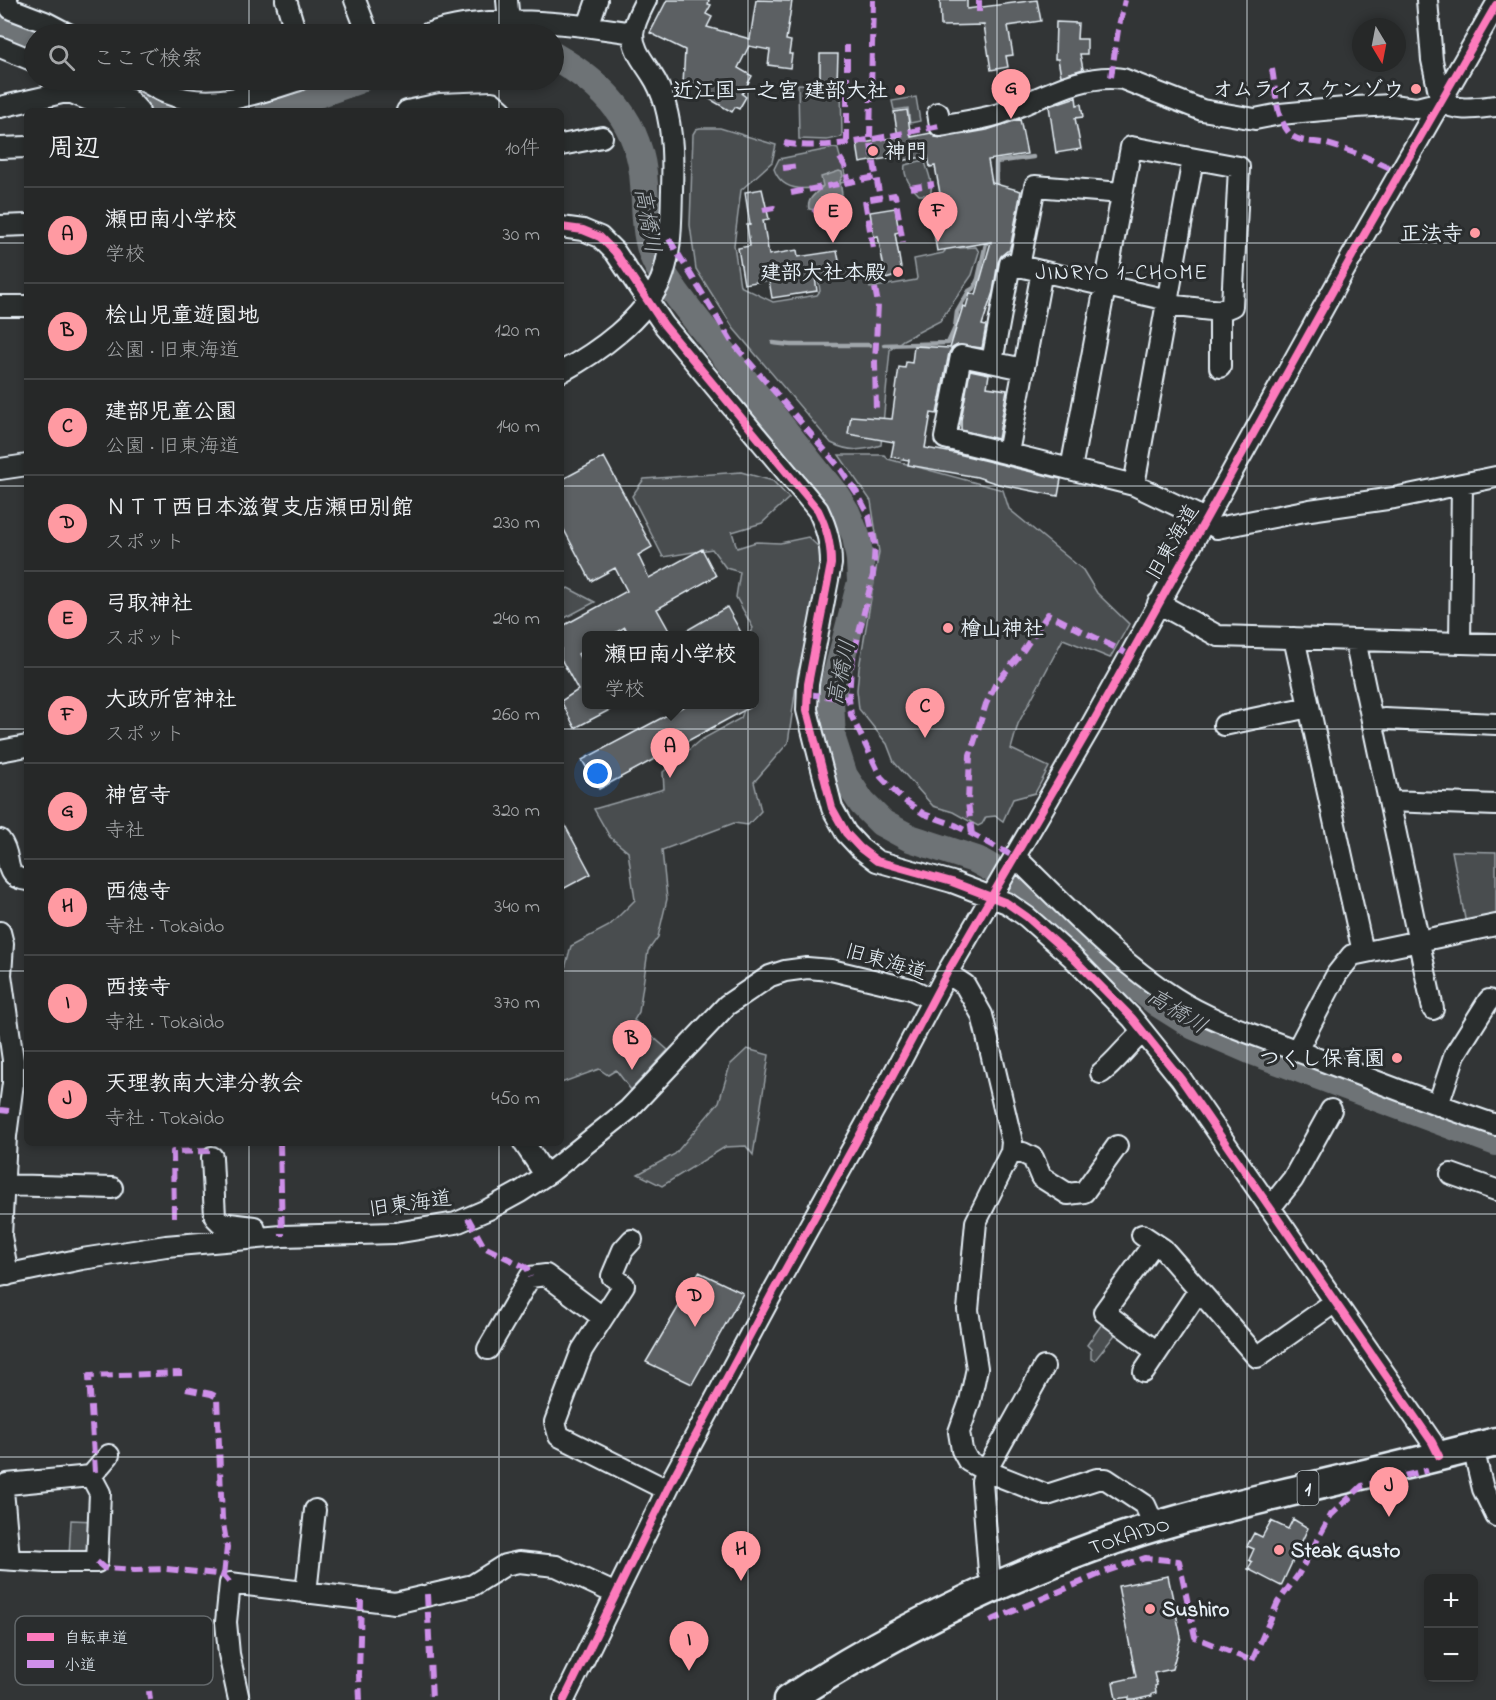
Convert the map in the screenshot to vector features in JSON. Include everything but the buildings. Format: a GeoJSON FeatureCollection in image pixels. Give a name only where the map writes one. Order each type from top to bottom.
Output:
{"type":"FeatureCollection","features":[{"type":"Feature","properties":{"kind":"highway","name":"TOKAIDO"},"geometry":{"type":"LineString","coordinates":[[788,1700],[872,1649],[982,1593],[1075,1554],[1155,1527],[1485,1445]]}},
{"type":"Feature","properties":{"kind":"street"},"geometry":{"type":"LineString","coordinates":[[6,0],[11,9],[49,24]]}},
{"type":"Feature","properties":{"kind":"street"},"geometry":{"type":"LineString","coordinates":[[285,0],[293,24]]}},
{"type":"Feature","properties":{"kind":"street"},"geometry":{"type":"LineString","coordinates":[[355,0],[364,24]]}},
{"type":"Feature","properties":{"kind":"street"},"geometry":{"type":"LineString","coordinates":[[507,0],[509,22]]}},
{"type":"Feature","properties":{"kind":"street"},"geometry":{"type":"LineString","coordinates":[[588,26],[597,0]]}},
{"type":"Feature","properties":{"kind":"street"},"geometry":{"type":"LineString","coordinates":[[564,370],[632,320],[661,280],[668,249],[672,184],[670,124],[660,91],[635,46],[633,33],[646,0]]}},
{"type":"Feature","properties":{"kind":"street"},"geometry":{"type":"LineString","coordinates":[[1427,0],[1432,60],[1441,102]]}},
{"type":"Feature","properties":{"kind":"street","name":"旧東海道"},"geometry":{"type":"LineString","coordinates":[[4,1276],[82,1259],[155,1248],[258,1238],[395,1233],[456,1223],[489,1209],[549,1173],[628,1110],[727,1005],[770,976],[784,970],[831,970],[911,989],[933,1000],[1092,724],[1316,320],[1496,5]]}},
{"type":"Feature","properties":{"kind":"street"},"geometry":{"type":"LineString","coordinates":[[484,24],[509,22],[548,24]]}},
{"type":"Feature","properties":{"kind":"street"},"geometry":{"type":"LineString","coordinates":[[564,25],[633,33]]}},
{"type":"Feature","properties":{"kind":"street"},"geometry":{"type":"LineString","coordinates":[[0,47],[24,57]]}},
{"type":"Feature","properties":{"kind":"street"},"geometry":{"type":"LineString","coordinates":[[938,113],[940,126],[983,118],[1016,108],[1056,90],[1111,77],[1123,78],[1202,110],[1255,119],[1280,114],[1356,107],[1391,105],[1418,108],[1441,102],[1450,107],[1464,109],[1496,106]]}},
{"type":"Feature","properties":{"kind":"street"},"geometry":{"type":"LineString","coordinates":[[0,107],[62,93],[72,93],[92,101],[136,92],[166,93],[190,100],[214,101],[239,98],[266,90]]}},
{"type":"Feature","properties":{"kind":"street"},"geometry":{"type":"LineString","coordinates":[[422,108],[440,104],[492,102],[499,108]]}},
{"type":"Feature","properties":{"kind":"street"},"geometry":{"type":"LineString","coordinates":[[564,144],[602,137]]}},
{"type":"Feature","properties":{"kind":"street"},"geometry":{"type":"LineString","coordinates":[[0,148],[24,147]]}},
{"type":"Feature","properties":{"kind":"street"},"geometry":{"type":"LineString","coordinates":[[992,362],[1010,264],[1104,285],[1168,302],[1220,311],[1232,306],[1239,167],[1131,147],[1104,285],[1071,469]]}},
{"type":"Feature","properties":{"kind":"street"},"geometry":{"type":"LineString","coordinates":[[1134,485],[1193,159]]}},
{"type":"Feature","properties":{"kind":"street"},"geometry":{"type":"LineString","coordinates":[[1019,266],[1035,186],[1122,193]]}},
{"type":"Feature","properties":{"kind":"street"},"geometry":{"type":"LineString","coordinates":[[0,226],[24,225]]}},
{"type":"Feature","properties":{"kind":"street"},"geometry":{"type":"LineString","coordinates":[[564,227],[583,230],[600,237],[615,252],[651,296],[664,324],[818,510],[828,531],[831,564],[807,699],[809,723],[832,808],[846,833],[860,849],[877,861],[994,893],[1027,916],[1072,957],[1143,1032],[1181,1079],[1434,1445],[1439,1456]]}},
{"type":"Feature","properties":{"kind":"street"},"geometry":{"type":"LineString","coordinates":[[1008,453],[1042,271]]}},
{"type":"Feature","properties":{"kind":"street"},"geometry":{"type":"LineString","coordinates":[[0,306],[24,306]]}},
{"type":"Feature","properties":{"kind":"street"},"geometry":{"type":"LineString","coordinates":[[1220,311],[1220,367]]}},
{"type":"Feature","properties":{"kind":"street"},"geometry":{"type":"LineString","coordinates":[[1023,369],[961,356],[945,438],[1134,485],[1193,513],[1217,528],[1310,510],[1394,498],[1496,477]]}},
{"type":"Feature","properties":{"kind":"street"},"geometry":{"type":"LineString","coordinates":[[0,469],[24,465]]}},
{"type":"Feature","properties":{"kind":"street"},"geometry":{"type":"LineString","coordinates":[[1460,643],[1462,484]]}},
{"type":"Feature","properties":{"kind":"street"},"geometry":{"type":"LineString","coordinates":[[1158,603],[1218,636],[1496,644]]}},
{"type":"Feature","properties":{"kind":"street"},"geometry":{"type":"LineString","coordinates":[[1294,638],[1363,952]]}},
{"type":"Feature","properties":{"kind":"street"},"geometry":{"type":"LineString","coordinates":[[1355,640],[1433,1009]]}},
{"type":"Feature","properties":{"kind":"street"},"geometry":{"type":"LineString","coordinates":[[1224,725],[1310,707]]}},
{"type":"Feature","properties":{"kind":"street"},"geometry":{"type":"LineString","coordinates":[[1372,721],[1384,719],[1496,724]]}},
{"type":"Feature","properties":{"kind":"street"},"geometry":{"type":"LineString","coordinates":[[0,750],[24,746]]}},
{"type":"Feature","properties":{"kind":"street"},"geometry":{"type":"LineString","coordinates":[[1389,801],[1496,805]]}},
{"type":"Feature","properties":{"kind":"street"},"geometry":{"type":"LineString","coordinates":[[0,840],[3,843],[6,857],[4,876],[24,880]]}},
{"type":"Feature","properties":{"kind":"street"},"geometry":{"type":"LineString","coordinates":[[1012,861],[1107,946],[1175,998],[1203,1014],[1239,1030],[1496,1125]]}},
{"type":"Feature","properties":{"kind":"street"},"geometry":{"type":"LineString","coordinates":[[1297,1050],[1337,974],[1352,955],[1496,925]]}},
{"type":"Feature","properties":{"kind":"street"},"geometry":{"type":"LineString","coordinates":[[0,932],[3,944],[0,975],[13,1060],[13,1083],[3,1185],[1,1236],[4,1276]]}},
{"type":"Feature","properties":{"kind":"street"},"geometry":{"type":"LineString","coordinates":[[947,973],[965,985],[982,1015],[1012,1142],[1011,1152],[976,1222],[969,1310],[977,1368],[970,1401],[959,1432],[962,1450],[968,1461],[986,1471],[1047,1495],[1096,1479],[1106,1479],[1145,1505],[1155,1527]]}},
{"type":"Feature","properties":{"kind":"street"},"geometry":{"type":"LineString","coordinates":[[564,1700],[667,1490],[933,1000]]}},
{"type":"Feature","properties":{"kind":"street"},"geometry":{"type":"LineString","coordinates":[[1438,1105],[1455,1054],[1489,1000]]}},
{"type":"Feature","properties":{"kind":"street"},"geometry":{"type":"LineString","coordinates":[[1101,1073],[1115,1063],[1131,1041],[1143,1032]]}},
{"type":"Feature","properties":{"kind":"street"},"geometry":{"type":"LineString","coordinates":[[1270,1208],[1293,1179],[1331,1110]]}},
{"type":"Feature","properties":{"kind":"street"},"geometry":{"type":"LineString","coordinates":[[526,1146],[540,1167],[549,1173]]}},
{"type":"Feature","properties":{"kind":"street"},"geometry":{"type":"LineString","coordinates":[[1011,1152],[1023,1153],[1033,1158],[1041,1177],[1068,1194],[1084,1192],[1117,1146]]}},
{"type":"Feature","properties":{"kind":"street"},"geometry":{"type":"LineString","coordinates":[[212,1157],[215,1217],[221,1223],[254,1227],[258,1238]]}},
{"type":"Feature","properties":{"kind":"street"},"geometry":{"type":"LineString","coordinates":[[1451,1174],[1496,1190]]}},
{"type":"Feature","properties":{"kind":"street"},"geometry":{"type":"LineString","coordinates":[[3,1185],[112,1188]]}},
{"type":"Feature","properties":{"kind":"street"},"geometry":{"type":"LineString","coordinates":[[1157,1352],[1104,1312],[1148,1239],[1162,1249],[1257,1357],[1335,1302]]}},
{"type":"Feature","properties":{"kind":"street"},"geometry":{"type":"LineString","coordinates":[[632,1240],[623,1250],[612,1276],[624,1285],[582,1350],[555,1422],[559,1436],[667,1490]]}},
{"type":"Feature","properties":{"kind":"street"},"geometry":{"type":"LineString","coordinates":[[488,1349],[530,1277],[546,1275],[602,1317]]}},
{"type":"Feature","properties":{"kind":"street"},"geometry":{"type":"LineString","coordinates":[[1143,1372],[1199,1290]]}},
{"type":"Feature","properties":{"kind":"street"},"geometry":{"type":"LineString","coordinates":[[989,1572],[982,1482],[1044,1367]]}},
{"type":"Feature","properties":{"kind":"street"},"geometry":{"type":"LineString","coordinates":[[1485,1445],[1483,1489],[1496,1516]]}},
{"type":"Feature","properties":{"kind":"street"},"geometry":{"type":"LineString","coordinates":[[91,1476],[100,1493],[97,1562],[47,1562],[5,1558],[3,1490],[8,1484],[91,1476],[109,1455]]}},
{"type":"Feature","properties":{"kind":"street"},"geometry":{"type":"LineString","coordinates":[[306,1593],[315,1510]]}},
{"type":"Feature","properties":{"kind":"street"},"geometry":{"type":"LineString","coordinates":[[239,1700],[229,1654],[226,1622],[230,1583],[395,1603],[473,1585],[505,1565],[519,1563],[556,1566],[616,1594]]}},
{"type":"Feature","properties":{"kind":"shaded area"},"geometry":{"type":"Polygon","coordinates":[[[798,84],[841,85],[842,137],[827,140],[799,139],[798,84]]]}},
{"type":"Feature","properties":{"kind":"shaded area"},"geometry":{"type":"Polygon","coordinates":[[[916,97],[920,121],[910,123],[908,108],[894,110],[892,101],[916,97]]]}},
{"type":"Feature","properties":{"kind":"shaded area"},"geometry":{"type":"Polygon","coordinates":[[[720,128],[776,145],[772,162],[741,190],[734,245],[740,286],[773,302],[817,295],[820,291],[818,277],[820,273],[864,267],[870,288],[916,280],[914,259],[945,251],[942,230],[956,229],[960,248],[976,247],[979,252],[972,275],[940,321],[903,340],[890,350],[881,445],[856,450],[831,443],[734,329],[696,269],[690,225],[693,134],[696,129],[720,128]]]}},
{"type":"Feature","properties":{"kind":"shaded area"},"geometry":{"type":"Polygon","coordinates":[[[838,149],[845,182],[815,188],[795,188],[779,179],[774,169],[779,159],[838,149]]]}},
{"type":"Feature","properties":{"kind":"shaded area"},"geometry":{"type":"Polygon","coordinates":[[[925,162],[929,174],[930,195],[919,195],[906,177],[905,165],[925,162]]]}},
{"type":"Feature","properties":{"kind":"shaded area"},"geometry":{"type":"Polygon","coordinates":[[[839,171],[843,176],[840,181],[842,194],[827,206],[814,210],[809,209],[809,202],[823,186],[821,177],[839,171]]]}},
{"type":"Feature","properties":{"kind":"shaded area"},"geometry":{"type":"Polygon","coordinates":[[[839,455],[884,455],[888,459],[1003,490],[1009,509],[1083,570],[1097,593],[1129,624],[1110,658],[1063,639],[1018,724],[1011,749],[1049,767],[1035,793],[1013,799],[1003,821],[996,816],[986,817],[978,826],[953,812],[933,806],[894,762],[887,744],[859,709],[857,690],[859,668],[879,552],[871,501],[839,455]]]}},
{"type":"Feature","properties":{"kind":"shaded area"},"geometry":{"type":"Polygon","coordinates":[[[741,472],[773,481],[789,498],[762,523],[732,532],[737,548],[756,542],[780,543],[808,537],[822,550],[824,572],[798,672],[788,743],[754,782],[761,811],[748,825],[734,823],[662,850],[667,899],[658,937],[648,951],[639,1012],[634,1020],[668,1050],[631,1090],[616,1070],[608,1075],[599,1069],[564,1082],[564,972],[571,946],[609,926],[635,900],[628,852],[610,837],[594,809],[664,789],[663,772],[699,741],[741,718],[744,709],[759,709],[759,631],[751,631],[753,628],[736,597],[740,572],[726,568],[712,549],[663,557],[632,496],[644,479],[741,472]]]}},
{"type":"Feature","properties":{"kind":"shaded area"},"geometry":{"type":"Polygon","coordinates":[[[568,588],[595,602],[564,618],[564,590],[568,588]]]}},
{"type":"Feature","properties":{"kind":"shaded area"},"geometry":{"type":"Polygon","coordinates":[[[1452,851],[1496,852],[1496,918],[1466,924],[1452,851]]]}},
{"type":"Feature","properties":{"kind":"shaded area"},"geometry":{"type":"Polygon","coordinates":[[[747,1049],[769,1055],[753,1155],[746,1146],[725,1147],[662,1186],[638,1174],[675,1154],[719,1102],[730,1065],[747,1049]]]}},
{"type":"Feature","properties":{"kind":"shaded area"},"geometry":{"type":"Polygon","coordinates":[[[1104,1321],[1118,1331],[1095,1360],[1091,1359],[1091,1349],[1087,1345],[1104,1321]]]}},
{"type":"Feature","properties":{"kind":"shaded area"},"geometry":{"type":"Polygon","coordinates":[[[71,1520],[95,1521],[93,1552],[69,1556],[71,1520]]]}},
{"type":"Feature","properties":{"kind":"waterway","name":"高橋川"},"geometry":{"type":"LineString","coordinates":[[0,22],[24,31]]}},
{"type":"Feature","properties":{"kind":"waterway","name":"高橋川"},"geometry":{"type":"LineString","coordinates":[[564,62],[604,93],[617,108],[636,142],[644,184],[648,235],[657,264],[672,288],[836,496],[856,536],[861,582],[830,701],[832,739],[844,776],[862,803],[882,823],[910,838],[977,860],[1025,887],[1114,968],[1159,1004],[1194,1026],[1252,1051],[1496,1142]]}},
{"type":"Feature","properties":{"kind":"waterway","name":"高橋川"},"geometry":{"type":"LineString","coordinates":[[134,90],[167,108]]}},
{"type":"Feature","properties":{"kind":"waterway","name":"高橋川"},"geometry":{"type":"LineString","coordinates":[[278,108],[329,90]]}},
{"type":"Feature","properties":{"kind":"waterway"},"geometry":{"type":"LineString","coordinates":[[996,189],[996,162],[1033,157]]}},
{"type":"Feature","properties":{"kind":"waterway"},"geometry":{"type":"LineString","coordinates":[[884,345],[948,343],[955,328],[957,312],[978,279],[987,239]]}},
{"type":"Feature","properties":{"kind":"waterway"},"geometry":{"type":"LineString","coordinates":[[773,343],[869,345]]}},
{"type":"Feature","properties":{"kind":"marked path"},"geometry":{"type":"LineString","coordinates":[[873,0],[870,138],[880,199]]}},
{"type":"Feature","properties":{"kind":"marked path"},"geometry":{"type":"LineString","coordinates":[[979,0],[979,16]]}},
{"type":"Feature","properties":{"kind":"marked path"},"geometry":{"type":"LineString","coordinates":[[1111,77],[1125,0]]}},
{"type":"Feature","properties":{"kind":"marked path"},"geometry":{"type":"LineString","coordinates":[[847,45],[847,142]]}},
{"type":"Feature","properties":{"kind":"marked path"},"geometry":{"type":"LineString","coordinates":[[1272,69],[1279,112],[1286,128],[1294,138],[1346,150],[1400,173]]}},
{"type":"Feature","properties":{"kind":"marked path"},"geometry":{"type":"LineString","coordinates":[[784,143],[841,144],[940,126]]}},
{"type":"Feature","properties":{"kind":"marked path"},"geometry":{"type":"LineString","coordinates":[[840,158],[845,166],[848,179]]}},
{"type":"Feature","properties":{"kind":"marked path"},"geometry":{"type":"LineString","coordinates":[[783,168],[799,166]]}},
{"type":"Feature","properties":{"kind":"marked path"},"geometry":{"type":"LineString","coordinates":[[791,193],[876,177]]}},
{"type":"Feature","properties":{"kind":"marked path"},"geometry":{"type":"LineString","coordinates":[[910,188],[934,184]]}},
{"type":"Feature","properties":{"kind":"marked path"},"geometry":{"type":"LineString","coordinates":[[873,248],[865,200],[895,195],[903,243]]}},
{"type":"Feature","properties":{"kind":"marked path"},"geometry":{"type":"LineString","coordinates":[[814,213],[818,207]]}},
{"type":"Feature","properties":{"kind":"marked path"},"geometry":{"type":"LineString","coordinates":[[763,210],[774,208],[779,210]]}},
{"type":"Feature","properties":{"kind":"marked path"},"geometry":{"type":"LineString","coordinates":[[669,239],[732,342],[840,468],[869,516],[875,544],[873,575],[851,666],[849,699],[851,715],[881,777],[902,799],[924,814],[955,825],[1015,857]]}},
{"type":"Feature","properties":{"kind":"marked path"},"geometry":{"type":"LineString","coordinates":[[875,288],[878,304],[875,362],[876,413]]}},
{"type":"Feature","properties":{"kind":"marked path"},"geometry":{"type":"LineString","coordinates":[[972,835],[968,802],[970,755],[986,704],[996,683],[1020,655],[1048,614],[1130,655]]}},
{"type":"Feature","properties":{"kind":"marked path"},"geometry":{"type":"LineString","coordinates":[[807,694],[849,699]]}},
{"type":"Feature","properties":{"kind":"marked path"},"geometry":{"type":"LineString","coordinates":[[0,1110],[9,1111]]}},
{"type":"Feature","properties":{"kind":"marked path"},"geometry":{"type":"LineString","coordinates":[[280,1146],[282,1236]]}},
{"type":"Feature","properties":{"kind":"marked path"},"geometry":{"type":"LineString","coordinates":[[174,1217],[173,1152],[211,1151]]}},
{"type":"Feature","properties":{"kind":"marked path"},"geometry":{"type":"LineString","coordinates":[[468,1218],[484,1247],[527,1268],[530,1277]]}},
{"type":"Feature","properties":{"kind":"marked path"},"geometry":{"type":"LineString","coordinates":[[95,1472],[89,1376],[182,1373]]}},
{"type":"Feature","properties":{"kind":"marked path"},"geometry":{"type":"LineString","coordinates":[[186,1389],[217,1397],[222,1518],[227,1547],[224,1576]]}},
{"type":"Feature","properties":{"kind":"marked path"},"geometry":{"type":"LineString","coordinates":[[990,1621],[1107,1571],[1145,1558],[1179,1561],[1195,1637],[1252,1661],[1278,1602],[1298,1575],[1331,1515],[1362,1486],[1428,1470]]}},
{"type":"Feature","properties":{"kind":"marked path"},"geometry":{"type":"LineString","coordinates":[[97,1562],[104,1568],[166,1569],[217,1574],[224,1576],[230,1583]]}},
{"type":"Feature","properties":{"kind":"marked path"},"geometry":{"type":"LineString","coordinates":[[427,1594],[432,1700]]}},
{"type":"Feature","properties":{"kind":"marked path"},"geometry":{"type":"LineString","coordinates":[[360,1700],[361,1600]]}},
{"type":"Feature","properties":{"kind":"marked path"},"geometry":{"type":"LineString","coordinates":[[149,1691],[150,1700]]}},
{"type":"Feature","properties":{"kind":"cycle path"},"geometry":{"type":"LineString","coordinates":[[564,1700],[673,1478],[947,973],[1092,724],[1356,249],[1496,5]]}},
{"type":"Feature","properties":{"kind":"cycle path"},"geometry":{"type":"LineString","coordinates":[[564,227],[583,230],[600,237],[615,252],[664,325],[818,510],[828,537],[831,564],[808,684],[807,710],[832,808],[846,833],[877,861],[952,882],[1007,903],[1027,917],[1072,957],[1132,1018],[1181,1079],[1432,1442],[1439,1456]]}},
{"type":"Feature","properties":{"kind":"place","name":"オムライス ケンゾウ"},"geometry":{"type":"Point","coordinates":[1416,89]}},
{"type":"Feature","properties":{"kind":"place","name":"近江国一之宮 建部大社"},"geometry":{"type":"Point","coordinates":[900,90]}},
{"type":"Feature","properties":{"kind":"place","name":"神宮寺"},"geometry":{"type":"Point","coordinates":[1011,119]}},
{"type":"Feature","properties":{"kind":"place","name":"神門"},"geometry":{"type":"Point","coordinates":[873,151]}},
{"type":"Feature","properties":{"kind":"place","name":"正法寺"},"geometry":{"type":"Point","coordinates":[1475,233]}},
{"type":"Feature","properties":{"kind":"place","name":"大政所宮神社"},"geometry":{"type":"Point","coordinates":[938,242]}},
{"type":"Feature","properties":{"kind":"place","name":"弓取神社"},"geometry":{"type":"Point","coordinates":[833,243]}},
{"type":"Feature","properties":{"kind":"place","name":"建部大社本殿"},"geometry":{"type":"Point","coordinates":[898,272]}},
{"type":"Feature","properties":{"kind":"place","name":"檜山神社"},"geometry":{"type":"Point","coordinates":[948,628]}},
{"type":"Feature","properties":{"kind":"place","name":"建部児童公園"},"geometry":{"type":"Point","coordinates":[925,738]}},
{"type":"Feature","properties":{"kind":"place","name":"瀬田南小学校"},"geometry":{"type":"Point","coordinates":[670,778]}},
{"type":"Feature","properties":{"kind":"place","name":"つくし保育園"},"geometry":{"type":"Point","coordinates":[1397,1058]}},
{"type":"Feature","properties":{"kind":"place","name":"桧山児童遊園地"},"geometry":{"type":"Point","coordinates":[632,1070]}},
{"type":"Feature","properties":{"kind":"place","name":"ＮＴＴ西日本滋賀支店瀬田別館"},"geometry":{"type":"Point","coordinates":[695,1327]}},
{"type":"Feature","properties":{"kind":"place","name":"天理教南大津分教会"},"geometry":{"type":"Point","coordinates":[1389,1517]}},
{"type":"Feature","properties":{"kind":"place","name":"Steak Gusto"},"geometry":{"type":"Point","coordinates":[1279,1550]}},
{"type":"Feature","properties":{"kind":"place","name":"西徳寺"},"geometry":{"type":"Point","coordinates":[741,1581]}},
{"type":"Feature","properties":{"kind":"place","name":"Sushiro"},"geometry":{"type":"Point","coordinates":[1150,1609]}},
{"type":"Feature","properties":{"kind":"place","name":"西接寺"},"geometry":{"type":"Point","coordinates":[689,1671]}},
{"type":"Feature","properties":{"kind":"district","name":"JINRYO 1-CHOME"},"geometry":{"type":"Point","coordinates":[1122,271]}}]}
